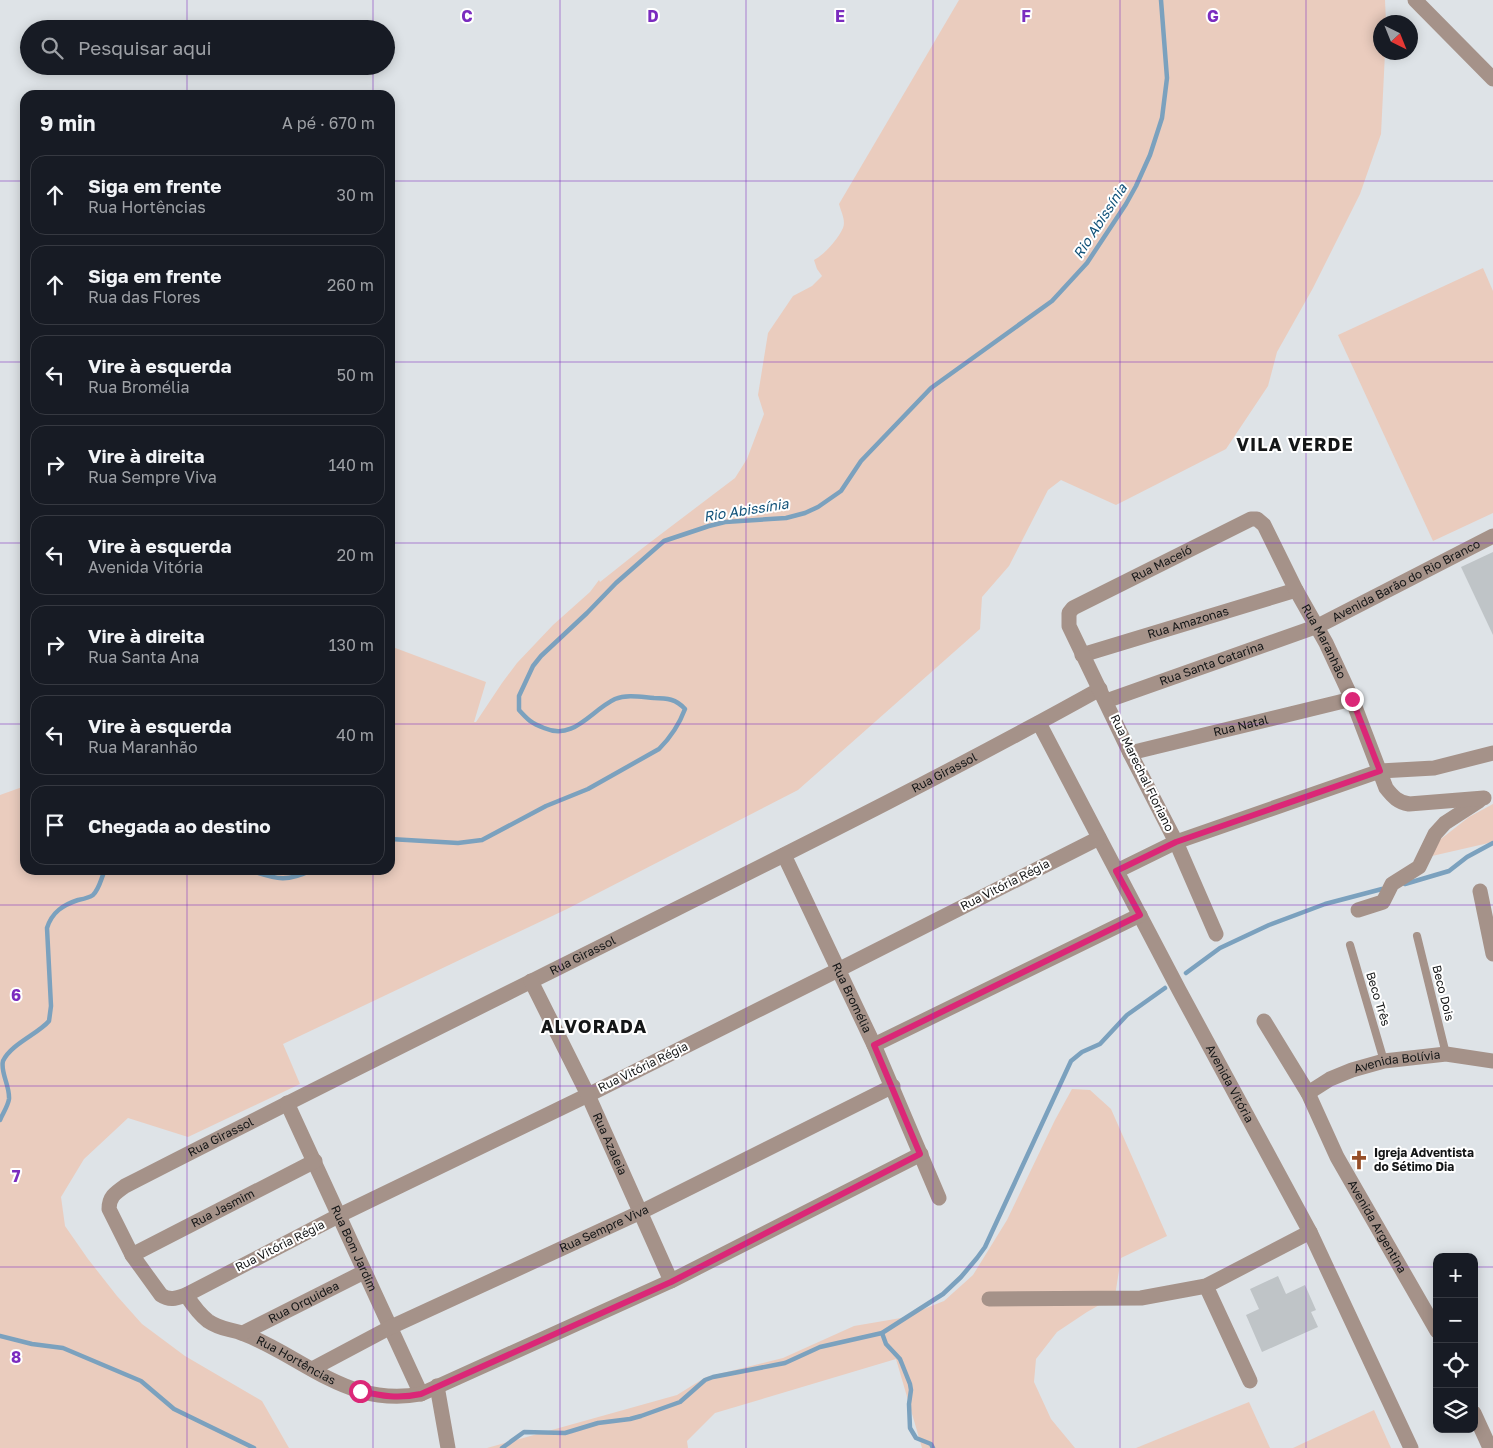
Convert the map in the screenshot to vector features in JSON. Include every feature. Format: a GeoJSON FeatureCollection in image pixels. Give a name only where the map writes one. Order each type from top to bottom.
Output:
{"type":"FeatureCollection","features":[{"type":"Feature","properties":{"kind":"street"},"geometry":{"type":"LineString","coordinates":[[1415,0],[1493,79]]}},
{"type":"Feature","properties":{"kind":"street","name":"Rua Maceió"},"geometry":{"type":"LineString","coordinates":[[1069,613],[1072,608],[1251,519],[1257,519]]}},
{"type":"Feature","properties":{"kind":"street","name":"Rua Maranhão"},"geometry":{"type":"LineString","coordinates":[[1257,519],[1264,525],[1296,590],[1318,626],[1352,699],[1386,788],[1393,797],[1400,802],[1409,804],[1488,797]]}},
{"type":"Feature","properties":{"kind":"street","name":"Avenida Barão do Rio Branco"},"geometry":{"type":"LineString","coordinates":[[1318,626],[1493,536]]}},
{"type":"Feature","properties":{"kind":"street","name":"Rua Amazonas"},"geometry":{"type":"LineString","coordinates":[[1082,655],[1296,590]]}},
{"type":"Feature","properties":{"kind":"street","name":"Rua Marechal Floriano"},"geometry":{"type":"LineString","coordinates":[[1069,613],[1069,626],[1082,655],[1176,842],[1216,934]]}},
{"type":"Feature","properties":{"kind":"street","name":"Rua Santa Catarina"},"geometry":{"type":"LineString","coordinates":[[1038,723],[1103,695],[1318,626]]}},
{"type":"Feature","properties":{"kind":"street","name":"Rua Natal"},"geometry":{"type":"LineString","coordinates":[[1130,753],[1352,699]]}},
{"type":"Feature","properties":{"kind":"street","name":"Avenida Vitória"},"geometry":{"type":"LineString","coordinates":[[1038,723],[1310,1232],[1411,1448]]}},
{"type":"Feature","properties":{"kind":"street","name":"Rua Girassol"},"geometry":{"type":"LineString","coordinates":[[132,1255],[109,1209],[109,1201],[114,1194],[125,1186],[784,855],[1038,723]]}},
{"type":"Feature","properties":{"kind":"street"},"geometry":{"type":"LineString","coordinates":[[1116,871],[1176,842],[1380,771],[1434,768],[1493,753]]}},
{"type":"Feature","properties":{"kind":"street"},"geometry":{"type":"LineString","coordinates":[[1358,910],[1383,902],[1392,884],[1419,867],[1435,834],[1445,823],[1460,812],[1488,797]]}},
{"type":"Feature","properties":{"kind":"street","name":"Rua Vitória Régia"},"geometry":{"type":"LineString","coordinates":[[186,1295],[340,1215],[588,1095],[1099,838]]}},
{"type":"Feature","properties":{"kind":"street","name":"Rua Bromélia"},"geometry":{"type":"LineString","coordinates":[[784,855],[893,1086],[939,1198]]}},
{"type":"Feature","properties":{"kind":"street"},"geometry":{"type":"LineString","coordinates":[[1480,891],[1493,954]]}},
{"type":"Feature","properties":{"kind":"street"},"geometry":{"type":"LineString","coordinates":[[874,1045],[1140,915]]}},
{"type":"Feature","properties":{"kind":"street","name":"Rua Azaleia"},"geometry":{"type":"LineString","coordinates":[[531,981],[588,1095],[671,1282]]}},
{"type":"Feature","properties":{"kind":"street","name":"Avenida Argentina"},"geometry":{"type":"LineString","coordinates":[[1264,1021],[1308,1093],[1337,1157],[1433,1324]]}},
{"type":"Feature","properties":{"kind":"street","name":"Avenida Bolívia"},"geometry":{"type":"LineString","coordinates":[[1308,1093],[1352,1070],[1384,1061],[1446,1054],[1493,1061]]}},
{"type":"Feature","properties":{"kind":"street","name":"Rua Sempre Viva"},"geometry":{"type":"LineString","coordinates":[[312,1369],[391,1327],[640,1212],[893,1086]]}},
{"type":"Feature","properties":{"kind":"street","name":"Rua Bom Jardim"},"geometry":{"type":"LineString","coordinates":[[287,1103],[315,1160],[364,1272],[421,1394]]}},
{"type":"Feature","properties":{"kind":"street","name":"Rua Hortências"},"geometry":{"type":"LineString","coordinates":[[186,1295],[207,1320],[222,1329],[243,1333],[336,1382],[360,1391],[386,1397],[406,1397],[421,1394],[671,1282],[920,1154]]}},
{"type":"Feature","properties":{"kind":"street","name":"Rua Jasmim"},"geometry":{"type":"LineString","coordinates":[[132,1255],[315,1160]]}},
{"type":"Feature","properties":{"kind":"street"},"geometry":{"type":"LineString","coordinates":[[989,1300],[1141,1298],[1206,1286],[1310,1232]]}},
{"type":"Feature","properties":{"kind":"street"},"geometry":{"type":"LineString","coordinates":[[132,1255],[161,1296],[174,1299],[186,1295]]}},
{"type":"Feature","properties":{"kind":"street","name":"Rua Orquidea"},"geometry":{"type":"LineString","coordinates":[[243,1333],[364,1272]]}},
{"type":"Feature","properties":{"kind":"street"},"geometry":{"type":"LineString","coordinates":[[1206,1286],[1250,1381]]}},
{"type":"Feature","properties":{"kind":"street"},"geometry":{"type":"LineString","coordinates":[[437,1386],[448,1448]]}},
{"type":"Feature","properties":{"kind":"street"},"geometry":{"type":"LineString","coordinates":[[1478,1422],[1490,1448]]}},
{"type":"Feature","properties":{"kind":"lane","name":"Beco Dois"},"geometry":{"type":"LineString","coordinates":[[1417,936],[1446,1054]]}},
{"type":"Feature","properties":{"kind":"lane","name":"Beco Três"},"geometry":{"type":"LineString","coordinates":[[1350,945],[1384,1061]]}},
{"type":"Feature","properties":{"kind":"shaded area"},"geometry":{"type":"Polygon","coordinates":[[[959,0],[1385,0],[1386,15],[1373,15],[1373,60],[1385,60],[1381,134],[1360,194],[1313,288],[1277,352],[1268,386],[1226,449],[1116,505],[1061,480],[1048,490],[1009,566],[982,597],[980,629],[798,790],[567,909],[283,1044],[300,1084],[188,1137],[128,1118],[84,1159],[61,1197],[65,1226],[88,1259],[142,1324],[185,1356],[262,1401],[289,1448],[0,1448],[0,795],[20,788],[20,875],[395,875],[395,648],[486,682],[474,722],[476,722],[517,663],[553,625],[590,592],[599,580],[600,582],[735,478],[747,459],[764,414],[758,395],[768,333],[793,296],[812,286],[822,276],[814,260],[838,237],[844,225],[839,204],[959,0]]]}},
{"type":"Feature","properties":{"kind":"shaded area"},"geometry":{"type":"Polygon","coordinates":[[[1483,268],[1493,291],[1493,513],[1433,541],[1338,335],[1483,268]]]}},
{"type":"Feature","properties":{"kind":"shaded area"},"geometry":{"type":"Polygon","coordinates":[[[1493,804],[1493,842],[1432,856],[1432,846],[1469,817],[1493,804]]]}},
{"type":"Feature","properties":{"kind":"shaded area"},"geometry":{"type":"Polygon","coordinates":[[[1072,1089],[1090,1090],[1111,1109],[1167,1236],[1121,1258],[1115,1296],[1057,1332],[1036,1359],[1034,1382],[1051,1419],[1075,1448],[922,1448],[896,1359],[715,1413],[687,1441],[688,1448],[487,1448],[677,1395],[706,1377],[783,1358],[854,1326],[901,1318],[944,1301],[973,1275],[1007,1220],[1072,1089]]]}},
{"type":"Feature","properties":{"kind":"shaded area"},"geometry":{"type":"Polygon","coordinates":[[[1249,1402],[1270,1448],[1136,1448],[1249,1402]]]}},
{"type":"Feature","properties":{"kind":"shaded area"},"geometry":{"type":"Polygon","coordinates":[[[1374,1410],[1391,1448],[1293,1448],[1374,1410]]]}},
{"type":"Feature","properties":{"kind":"building"},"geometry":{"type":"Polygon","coordinates":[[[1493,552],[1493,635],[1461,567],[1493,552]]]}},
{"type":"Feature","properties":{"kind":"building"},"geometry":{"type":"Polygon","coordinates":[[[1278,1276],[1286,1294],[1305,1285],[1316,1310],[1311,1312],[1318,1327],[1262,1352],[1246,1315],[1259,1309],[1250,1289],[1278,1276]]]}},
{"type":"Feature","properties":{"kind":"waterway","name":"Rio Abissínia"},"geometry":{"type":"LineString","coordinates":[[395,839],[458,843],[482,840],[546,806],[588,789],[659,749],[677,726],[685,709],[678,703],[663,698],[620,697],[606,704],[573,728],[555,731],[530,721],[519,710],[519,696],[533,666],[616,583],[664,541],[725,522],[786,518],[805,513],[818,507],[841,491],[861,461],[931,388],[1052,301],[1087,263],[1126,204],[1150,155],[1162,118],[1167,78],[1161,0]]}},
{"type":"Feature","properties":{"kind":"waterway"},"geometry":{"type":"LineString","coordinates":[[1405,884],[1449,871],[1467,857],[1493,843]]}},
{"type":"Feature","properties":{"kind":"waterway","name":"Rio Abissínia"},"geometry":{"type":"LineString","coordinates":[[0,1120],[9,1099],[2,1065],[3,1061],[12,1049],[49,1021],[51,1006],[47,928],[49,922],[55,913],[63,907],[93,895],[103,875]]}},
{"type":"Feature","properties":{"kind":"waterway","name":"Rio Abissínia"},"geometry":{"type":"LineString","coordinates":[[264,875],[281,878],[300,875]]}},
{"type":"Feature","properties":{"kind":"waterway"},"geometry":{"type":"LineString","coordinates":[[1186,973],[1220,948],[1269,925],[1325,904],[1382,889]]}},
{"type":"Feature","properties":{"kind":"waterway"},"geometry":{"type":"LineString","coordinates":[[502,1448],[524,1432],[565,1433],[598,1423],[641,1416],[680,1402],[705,1380],[713,1377],[785,1363],[820,1347],[882,1333],[943,1294],[961,1277],[985,1247],[1071,1061],[1082,1052],[1100,1044],[1127,1015],[1165,988]]}},
{"type":"Feature","properties":{"kind":"waterway"},"geometry":{"type":"LineString","coordinates":[[882,1333],[886,1344],[900,1359],[910,1384],[910,1428],[916,1438],[931,1444],[933,1448]]}},
{"type":"Feature","properties":{"kind":"waterway"},"geometry":{"type":"LineString","coordinates":[[0,1336],[32,1344],[63,1348],[141,1381],[174,1409],[254,1448]]}},
{"type":"Feature","properties":{"kind":"place","name":"Igreja Adventista do Sétimo Dia"},"geometry":{"type":"Point","coordinates":[1359,1160]}},
{"type":"Feature","properties":{"kind":"district","name":"VILA VERDE"},"geometry":{"type":"Point","coordinates":[1295,445]}},
{"type":"Feature","properties":{"kind":"district","name":"ALVORADA"},"geometry":{"type":"Point","coordinates":[594,1027]}},
{"type":"Feature","properties":{"kind":"route"},"geometry":{"type":"LineString","coordinates":[[360,1391],[386,1397],[406,1397],[421,1394],[671,1282],[920,1154],[893,1086],[874,1045],[1140,915],[1116,871],[1176,842],[1380,771],[1352,699]]}}]}
